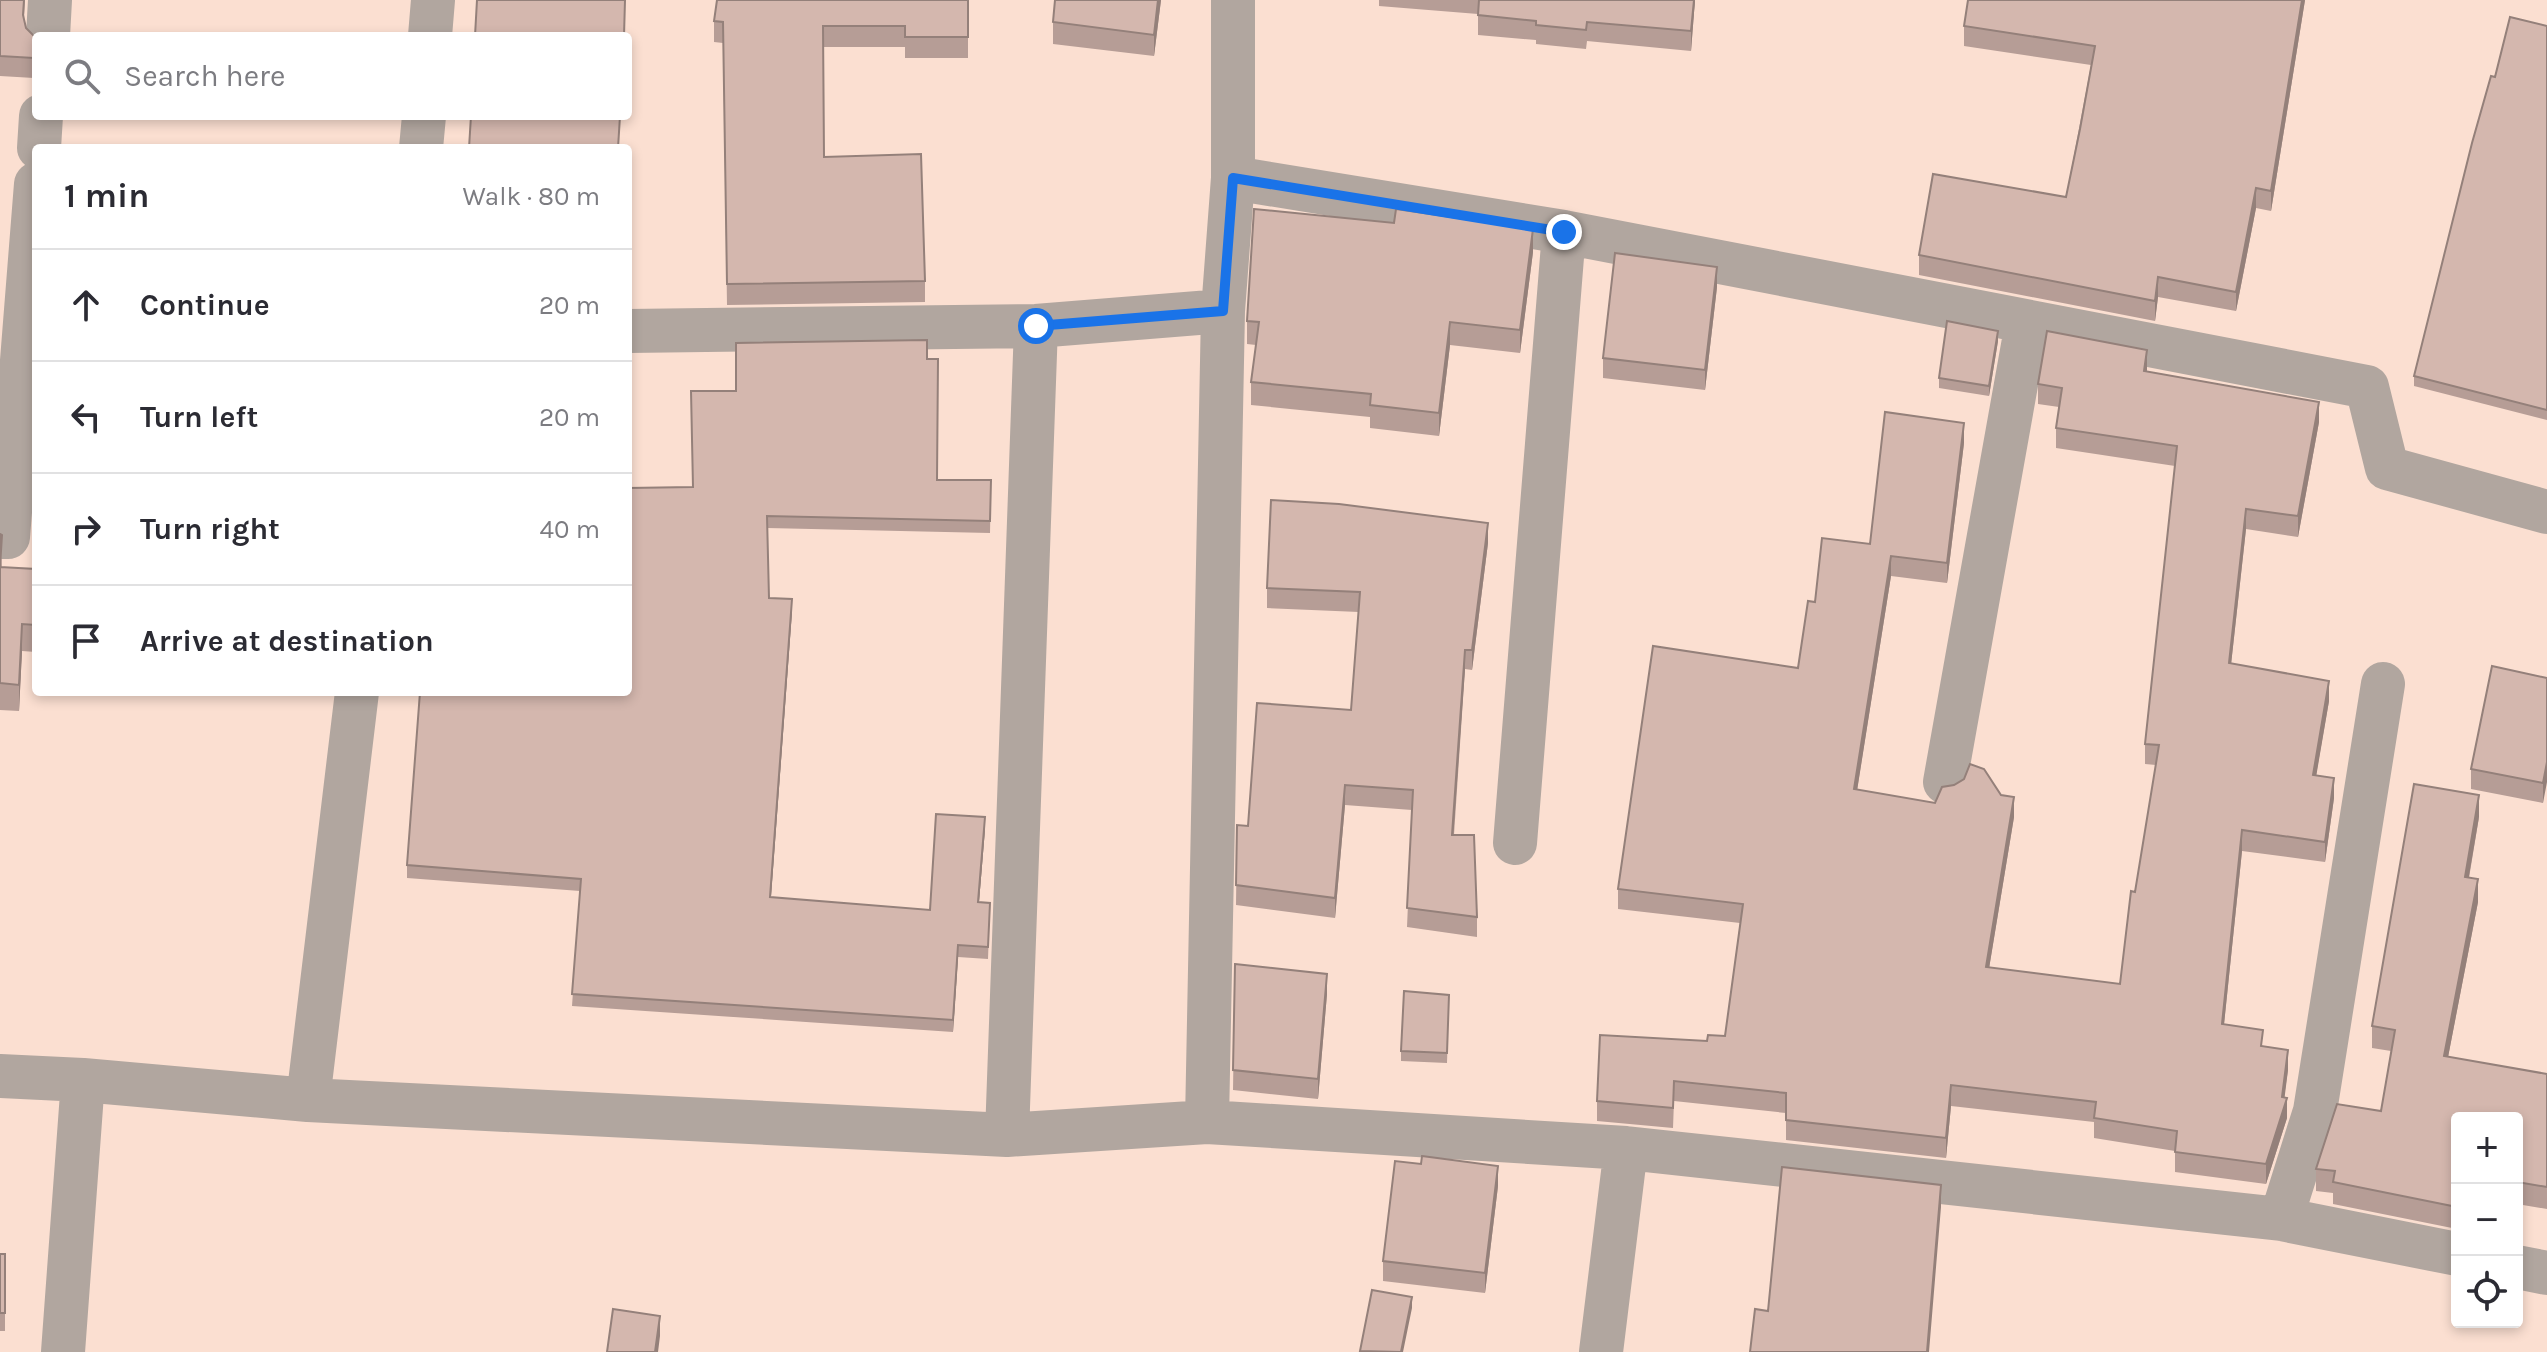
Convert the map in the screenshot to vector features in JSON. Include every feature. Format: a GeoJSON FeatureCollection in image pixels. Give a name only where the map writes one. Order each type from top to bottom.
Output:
{"type":"FeatureCollection","features":[{"type":"Feature","properties":{"kind":"street"},"geometry":{"type":"LineString","coordinates":[[48,32],[50,0]]}},
{"type":"Feature","properties":{"kind":"street"},"geometry":{"type":"LineString","coordinates":[[430,32],[433,0]]}},
{"type":"Feature","properties":{"kind":"street"},"geometry":{"type":"LineString","coordinates":[[1207,1122],[1223,311],[1233,178],[1233,0]]}},
{"type":"Feature","properties":{"kind":"street"},"geometry":{"type":"LineString","coordinates":[[39,144],[41,120]]}},
{"type":"Feature","properties":{"kind":"street"},"geometry":{"type":"LineString","coordinates":[[421,144],[424,120]]}},
{"type":"Feature","properties":{"kind":"street"},"geometry":{"type":"LineString","coordinates":[[1233,178],[1564,232],[2367,387],[2387,468],[2547,512]]}},
{"type":"Feature","properties":{"kind":"street"},"geometry":{"type":"LineString","coordinates":[[1515,843],[1564,232]]}},
{"type":"Feature","properties":{"kind":"street"},"geometry":{"type":"LineString","coordinates":[[0,537],[8,537],[32,234]]}},
{"type":"Feature","properties":{"kind":"street"},"geometry":{"type":"LineString","coordinates":[[632,331],[1036,326],[1223,311]]}},
{"type":"Feature","properties":{"kind":"street"},"geometry":{"type":"LineString","coordinates":[[1945,782],[2027,323]]}},
{"type":"Feature","properties":{"kind":"street"},"geometry":{"type":"LineString","coordinates":[[1007,1135],[1036,326]]}},
{"type":"Feature","properties":{"kind":"street"},"geometry":{"type":"LineString","coordinates":[[2281,1219],[2315,1111],[2383,684]]}},
{"type":"Feature","properties":{"kind":"street"},"geometry":{"type":"LineString","coordinates":[[308,1100],[357,696]]}},
{"type":"Feature","properties":{"kind":"street"},"geometry":{"type":"LineString","coordinates":[[0,1076],[83,1080],[308,1100],[1007,1135],[1207,1122],[1626,1148],[2281,1219],[2451,1253]]}},
{"type":"Feature","properties":{"kind":"street"},"geometry":{"type":"LineString","coordinates":[[63,1352],[83,1080]]}},
{"type":"Feature","properties":{"kind":"street"},"geometry":{"type":"LineString","coordinates":[[1601,1352],[1626,1148]]}},
{"type":"Feature","properties":{"kind":"street"},"geometry":{"type":"LineString","coordinates":[[2523,1268],[2547,1273]]}},
{"type":"Feature","properties":{"kind":"building"},"geometry":{"type":"Polygon","coordinates":[[[0,0],[24,0],[26,28],[32,34],[32,58],[0,56],[0,0]]]}},
{"type":"Feature","properties":{"kind":"building"},"geometry":{"type":"Polygon","coordinates":[[[477,0],[625,0],[624,32],[475,32],[477,0]]]}},
{"type":"Feature","properties":{"kind":"building"},"geometry":{"type":"Polygon","coordinates":[[[717,0],[968,0],[968,37],[905,37],[905,26],[823,26],[824,157],[921,154],[925,281],[727,284],[723,22],[714,21],[717,0]]]}},
{"type":"Feature","properties":{"kind":"building"},"geometry":{"type":"Polygon","coordinates":[[[1055,0],[1158,0],[1154,35],[1053,22],[1055,0]]]}},
{"type":"Feature","properties":{"kind":"building"},"geometry":{"type":"Polygon","coordinates":[[[1479,0],[1694,0],[1691,31],[1587,22],[1586,30],[1536,25],[1536,21],[1478,15],[1479,0]]]}},
{"type":"Feature","properties":{"kind":"building"},"geometry":{"type":"Polygon","coordinates":[[[1968,0],[2302,0],[2271,191],[2256,188],[2236,292],[2158,277],[2155,301],[1919,255],[1933,174],[2066,197],[2080,129],[2095,46],[1964,26],[1968,0]]]}},
{"type":"Feature","properties":{"kind":"building"},"geometry":{"type":"Polygon","coordinates":[[[2510,17],[2547,26],[2547,410],[2414,376],[2472,143],[2491,76],[2495,77],[2510,17]]]}},
{"type":"Feature","properties":{"kind":"building"},"geometry":{"type":"Polygon","coordinates":[[[471,120],[620,120],[618,144],[469,144],[471,120]]]}},
{"type":"Feature","properties":{"kind":"building"},"geometry":{"type":"Polygon","coordinates":[[[1254,209],[1394,223],[1396,209],[1533,229],[1520,330],[1450,322],[1439,413],[1370,405],[1371,394],[1251,382],[1259,322],[1247,321],[1254,209]]]}},
{"type":"Feature","properties":{"kind":"building"},"geometry":{"type":"Polygon","coordinates":[[[1615,253],[1717,267],[1705,370],[1603,358],[1615,253]]]}},
{"type":"Feature","properties":{"kind":"building"},"geometry":{"type":"Polygon","coordinates":[[[1947,321],[1998,331],[1989,386],[1939,378],[1947,321]]]}},
{"type":"Feature","properties":{"kind":"building"},"geometry":{"type":"Polygon","coordinates":[[[2047,331],[2147,350],[2144,371],[2319,402],[2298,516],[2246,509],[2229,663],[2329,681],[2313,775],[2334,778],[2325,842],[2242,830],[2222,1024],[2263,1030],[2261,1046],[2288,1050],[2282,1097],[2287,1098],[2266,1164],[2175,1152],[2177,1131],[2094,1118],[2096,1102],[1951,1085],[1946,1138],[1786,1120],[1786,1093],[1674,1081],[1673,1108],[1597,1101],[1600,1035],[1707,1041],[1708,1035],[1725,1036],[1743,904],[1618,889],[1653,646],[1798,668],[1808,601],[1815,602],[1822,538],[1870,544],[1885,412],[1964,423],[1947,563],[1891,556],[1854,789],[1935,803],[1942,787],[1964,779],[1970,764],[1984,769],[2001,795],[2014,797],[1986,967],[2120,984],[2131,891],[2135,892],[2159,745],[2145,744],[2177,446],[2056,428],[2062,388],[2038,384],[2047,331]]]}},
{"type":"Feature","properties":{"kind":"building"},"geometry":{"type":"Polygon","coordinates":[[[927,340],[927,359],[938,359],[937,480],[991,480],[990,521],[767,516],[769,598],[792,599],[770,897],[930,910],[936,814],[985,817],[978,902],[990,903],[988,947],[958,945],[953,1020],[572,994],[581,879],[407,865],[420,696],[632,696],[632,488],[693,487],[691,391],[736,391],[736,343],[927,340]]]}},
{"type":"Feature","properties":{"kind":"building"},"geometry":{"type":"Polygon","coordinates":[[[1271,500],[1339,504],[1488,523],[1472,650],[1465,650],[1452,835],[1474,835],[1477,917],[1407,908],[1413,790],[1345,785],[1335,898],[1236,885],[1237,825],[1248,826],[1257,703],[1351,710],[1360,592],[1267,588],[1271,500]]]}},
{"type":"Feature","properties":{"kind":"building"},"geometry":{"type":"Polygon","coordinates":[[[0,567],[32,569],[32,625],[22,624],[19,685],[0,683],[0,567]]]}},
{"type":"Feature","properties":{"kind":"building"},"geometry":{"type":"Polygon","coordinates":[[[2492,666],[2547,678],[2547,762],[2543,783],[2471,769],[2492,666]]]}},
{"type":"Feature","properties":{"kind":"building"},"geometry":{"type":"Polygon","coordinates":[[[2414,784],[2479,795],[2465,877],[2478,879],[2444,1056],[2547,1074],[2547,1187],[2523,1183],[2523,1112],[2451,1112],[2451,1206],[2333,1182],[2335,1171],[2316,1169],[2337,1104],[2381,1111],[2395,1030],[2372,1026],[2414,784]]]}},
{"type":"Feature","properties":{"kind":"building"},"geometry":{"type":"Polygon","coordinates":[[[1235,964],[1327,974],[1318,1079],[1233,1070],[1235,964]]]}},
{"type":"Feature","properties":{"kind":"building"},"geometry":{"type":"Polygon","coordinates":[[[1404,991],[1449,995],[1447,1053],[1401,1051],[1404,991]]]}},
{"type":"Feature","properties":{"kind":"building"},"geometry":{"type":"Polygon","coordinates":[[[1422,1156],[1498,1166],[1485,1273],[1383,1261],[1395,1161],[1421,1164],[1422,1156]]]}},
{"type":"Feature","properties":{"kind":"building"},"geometry":{"type":"Polygon","coordinates":[[[1782,1167],[1941,1185],[1927,1352],[1750,1352],[1755,1309],[1768,1311],[1782,1167]]]}},
{"type":"Feature","properties":{"kind":"building"},"geometry":{"type":"Polygon","coordinates":[[[0,1254],[5,1254],[5,1313],[0,1313],[0,1254]]]}},
{"type":"Feature","properties":{"kind":"building"},"geometry":{"type":"Polygon","coordinates":[[[1372,1290],[1412,1297],[1401,1352],[1360,1351],[1372,1290]]]}},
{"type":"Feature","properties":{"kind":"building"},"geometry":{"type":"Polygon","coordinates":[[[613,1309],[660,1316],[655,1352],[607,1352],[613,1309]]]}},
{"type":"Feature","properties":{"kind":"route"},"geometry":{"type":"LineString","coordinates":[[1036,326],[1223,311],[1233,178],[1564,232]]}}]}
